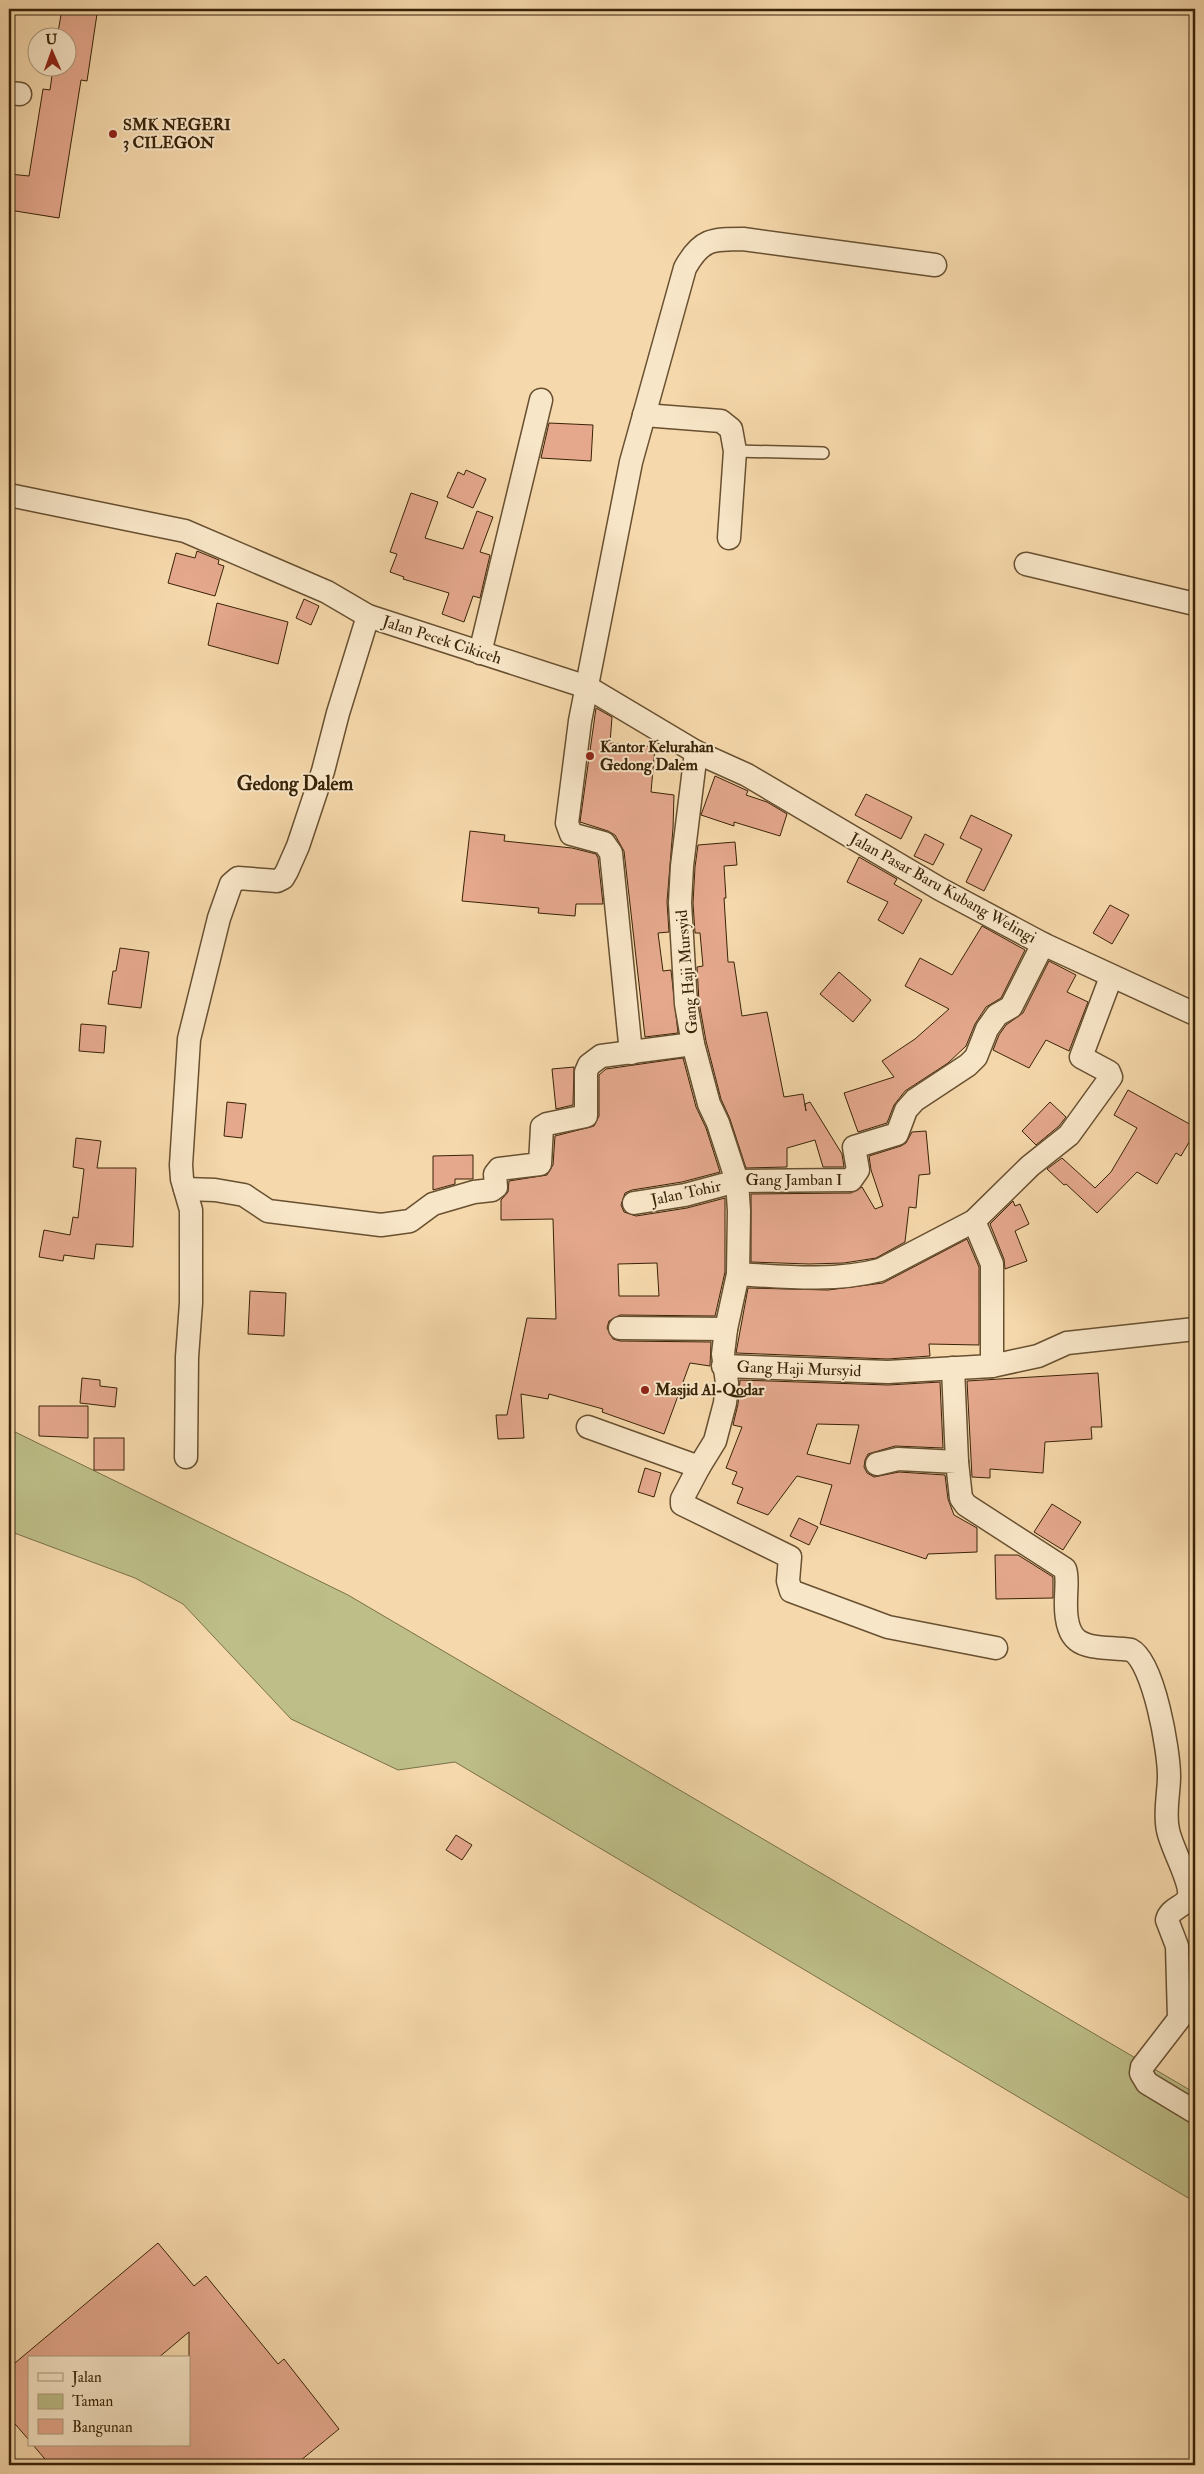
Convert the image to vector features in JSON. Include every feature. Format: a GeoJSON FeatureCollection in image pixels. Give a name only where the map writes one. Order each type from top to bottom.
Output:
{"type":"FeatureCollection","features":[{"type":"Feature","properties":{"kind":"street"},"geometry":{"type":"LineString","coordinates":[[631,1053],[612,853],[604,843],[571,834],[568,827],[580,721],[631,462],[685,268],[698,247],[709,241],[719,239],[743,239],[936,265]]}},
{"type":"Feature","properties":{"kind":"street"},"geometry":{"type":"LineString","coordinates":[[480,653],[541,400]]}},
{"type":"Feature","properties":{"kind":"street"},"geometry":{"type":"LineString","coordinates":[[644,415],[722,421],[731,429],[735,451],[730,538]]}},
{"type":"Feature","properties":{"kind":"street","name":"Jalan Pecek Cikiceh"},"geometry":{"type":"LineString","coordinates":[[9,496],[185,531],[327,592],[368,616],[587,687],[696,752]]}},
{"type":"Feature","properties":{"kind":"street"},"geometry":{"type":"LineString","coordinates":[[1026,564],[1195,604]]}},
{"type":"Feature","properties":{"kind":"street"},"geometry":{"type":"LineString","coordinates":[[186,1457],[187,1357],[191,1303],[191,1210],[182,1179],[182,1146],[189,1039],[219,918],[231,884],[238,878],[277,882],[283,878],[298,846],[323,771],[338,713],[368,616]]}},
{"type":"Feature","properties":{"kind":"street","name":"Jalan Pasar Baru Kubang Welingi"},"geometry":{"type":"LineString","coordinates":[[696,752],[747,776],[940,889],[1043,944],[1111,977],[1195,1014]]}},
{"type":"Feature","properties":{"kind":"street","name":"Gang Haji Mursyid"},"geometry":{"type":"LineString","coordinates":[[696,752],[684,839],[680,903],[686,1004],[693,1044],[709,1104],[718,1123],[737,1181],[738,1274],[726,1330],[723,1366],[845,1372],[888,1372],[992,1366],[1038,1356],[1067,1343],[1195,1329]]}},
{"type":"Feature","properties":{"kind":"street","name":"Gang Jamban I"},"geometry":{"type":"LineString","coordinates":[[737,1181],[851,1180],[858,1170],[854,1147],[897,1134],[906,1110],[915,1100],[968,1065],[976,1057],[987,1029],[997,1015],[1010,1009],[1043,944]]}},
{"type":"Feature","properties":{"kind":"street"},"geometry":{"type":"LineString","coordinates":[[738,1274],[823,1278],[866,1274],[880,1270],[974,1220],[1030,1166],[1070,1135],[1111,1077],[1110,1072],[1081,1057],[1111,977]]}},
{"type":"Feature","properties":{"kind":"street"},"geometry":{"type":"LineString","coordinates":[[185,1189],[215,1190],[244,1195],[268,1211],[285,1214],[381,1225],[410,1221],[433,1204],[474,1192],[492,1190],[496,1187],[495,1174],[498,1169],[540,1164],[542,1127],[547,1124],[586,1116],[586,1072],[589,1066],[601,1056],[693,1044]]}},
{"type":"Feature","properties":{"kind":"street","name":"Jalan Tohir"},"geometry":{"type":"LineString","coordinates":[[634,1204],[684,1195],[737,1181]]}},
{"type":"Feature","properties":{"kind":"street"},"geometry":{"type":"LineString","coordinates":[[974,1220],[992,1264],[992,1366]]}},
{"type":"Feature","properties":{"kind":"street"},"geometry":{"type":"LineString","coordinates":[[620,1328],[726,1330]]}},
{"type":"Feature","properties":{"kind":"street"},"geometry":{"type":"LineString","coordinates":[[723,1366],[727,1383],[725,1403],[712,1448],[699,1467],[682,1499],[682,1504],[790,1557],[788,1582],[791,1591],[866,1621],[996,1648]]}},
{"type":"Feature","properties":{"kind":"street"},"geometry":{"type":"LineString","coordinates":[[953,1368],[957,1462],[961,1498],[966,1505],[1065,1569],[1066,1623],[1077,1640],[1090,1647],[1134,1652],[1148,1674],[1160,1714],[1168,1758],[1168,1831],[1188,1886],[1189,1896],[1186,1902],[1172,1910],[1167,1920],[1177,1946],[1179,2019],[1142,2067],[1141,2073],[1147,2083],[1195,2112]]}},
{"type":"Feature","properties":{"kind":"street"},"geometry":{"type":"LineString","coordinates":[[588,1427],[699,1467]]}},
{"type":"Feature","properties":{"kind":"street"},"geometry":{"type":"LineString","coordinates":[[877,1464],[898,1459],[957,1462]]}},
{"type":"Feature","properties":{"kind":"lane"},"geometry":{"type":"LineString","coordinates":[[735,451],[823,453]]}},
{"type":"Feature","properties":{"kind":"green space"},"geometry":{"type":"Polygon","coordinates":[[[9,1429],[348,1595],[1195,2093],[1195,2202],[455,1762],[398,1770],[291,1719],[183,1604],[135,1578],[9,1531],[9,1429]]]}},
{"type":"Feature","properties":{"kind":"building","name":"SMK NEGERI 3 CILEGON"},"geometry":{"type":"Polygon","coordinates":[[[62,9],[97,14],[87,81],[81,80],[59,218],[9,210],[9,174],[29,176],[43,89],[50,90],[52,78],[78,78],[78,28],[59,28],[62,9]]]}},
{"type":"Feature","properties":{"kind":"building"},"geometry":{"type":"Polygon","coordinates":[[[549,423],[593,425],[591,461],[541,458],[549,423]]]}},
{"type":"Feature","properties":{"kind":"building"},"geometry":{"type":"Polygon","coordinates":[[[466,470],[486,479],[473,508],[447,497],[458,472],[464,475],[466,470]]]}},
{"type":"Feature","properties":{"kind":"building"},"geometry":{"type":"Polygon","coordinates":[[[411,493],[438,502],[425,538],[463,549],[477,511],[493,517],[480,552],[490,555],[480,598],[473,596],[464,622],[442,614],[449,593],[403,579],[404,577],[390,572],[397,554],[390,552],[411,493]]]}},
{"type":"Feature","properties":{"kind":"building"},"geometry":{"type":"Polygon","coordinates":[[[197,551],[219,560],[218,564],[224,566],[215,596],[168,583],[176,553],[195,558],[197,551]]]}},
{"type":"Feature","properties":{"kind":"building"},"geometry":{"type":"Polygon","coordinates":[[[304,599],[319,606],[311,625],[296,618],[304,599]]]}},
{"type":"Feature","properties":{"kind":"building"},"geometry":{"type":"Polygon","coordinates":[[[217,603],[288,622],[278,664],[208,645],[217,603]]]}},
{"type":"Feature","properties":{"kind":"building"},"geometry":{"type":"Polygon","coordinates":[[[596,708],[612,717],[610,743],[655,747],[651,792],[674,795],[667,902],[669,932],[658,933],[663,971],[671,970],[678,1033],[645,1037],[624,851],[615,835],[580,822],[596,708]]]}},
{"type":"Feature","properties":{"kind":"building"},"geometry":{"type":"Polygon","coordinates":[[[715,776],[748,791],[746,795],[767,802],[787,814],[780,836],[734,822],[734,826],[701,815],[715,776]]]}},
{"type":"Feature","properties":{"kind":"building"},"geometry":{"type":"Polygon","coordinates":[[[866,794],[912,817],[901,839],[855,815],[866,794]]]}},
{"type":"Feature","properties":{"kind":"building"},"geometry":{"type":"Polygon","coordinates":[[[971,815],[1012,835],[984,891],[966,882],[982,849],[960,838],[971,815]]]}},
{"type":"Feature","properties":{"kind":"building"},"geometry":{"type":"Polygon","coordinates":[[[470,831],[505,835],[504,841],[572,848],[596,854],[603,904],[576,904],[575,916],[538,913],[539,908],[462,901],[470,831]]]}},
{"type":"Feature","properties":{"kind":"building"},"geometry":{"type":"Polygon","coordinates":[[[925,834],[944,844],[933,865],[914,856],[925,834]]]}},
{"type":"Feature","properties":{"kind":"building"},"geometry":{"type":"Polygon","coordinates":[[[735,842],[737,865],[724,866],[726,898],[724,898],[728,962],[734,962],[742,1016],[767,1012],[784,1097],[803,1094],[806,1111],[805,1104],[810,1102],[842,1154],[844,1167],[823,1167],[815,1140],[787,1148],[787,1167],[746,1168],[730,1119],[721,1099],[706,1041],[699,1002],[697,967],[703,966],[700,933],[695,933],[693,903],[698,845],[735,842]]]}},
{"type":"Feature","properties":{"kind":"building"},"geometry":{"type":"Polygon","coordinates":[[[859,857],[897,879],[894,884],[922,900],[903,934],[878,920],[888,902],[847,882],[859,857]]]}},
{"type":"Feature","properties":{"kind":"building"},"geometry":{"type":"Polygon","coordinates":[[[1110,905],[1129,915],[1112,944],[1093,933],[1110,905]]]}},
{"type":"Feature","properties":{"kind":"building"},"geometry":{"type":"Polygon","coordinates":[[[982,926],[1025,950],[1001,998],[986,1007],[975,1024],[966,1046],[948,1063],[905,1091],[894,1105],[887,1123],[858,1132],[844,1093],[894,1077],[882,1061],[915,1039],[949,1009],[905,986],[920,958],[952,975],[982,926]]]}},
{"type":"Feature","properties":{"kind":"building"},"geometry":{"type":"Polygon","coordinates":[[[120,948],[149,952],[141,1008],[108,1004],[113,971],[116,971],[120,948]]]}},
{"type":"Feature","properties":{"kind":"building"},"geometry":{"type":"Polygon","coordinates":[[[1049,961],[1076,975],[1067,992],[1088,1002],[1069,1051],[1046,1040],[1029,1068],[993,1050],[999,1035],[1006,1025],[1023,1013],[1049,961]]]}},
{"type":"Feature","properties":{"kind":"building"},"geometry":{"type":"Polygon","coordinates":[[[839,972],[871,1000],[853,1022],[820,994],[839,972]]]}},
{"type":"Feature","properties":{"kind":"building"},"geometry":{"type":"Polygon","coordinates":[[[81,1024],[106,1026],[104,1053],[79,1051],[81,1024]]]}},
{"type":"Feature","properties":{"kind":"building"},"geometry":{"type":"Polygon","coordinates":[[[683,1058],[696,1107],[706,1128],[720,1172],[682,1182],[632,1190],[625,1193],[621,1205],[624,1212],[636,1216],[687,1208],[725,1198],[725,1272],[715,1316],[620,1315],[609,1321],[607,1328],[613,1339],[620,1341],[711,1342],[710,1366],[690,1363],[664,1434],[602,1412],[603,1409],[549,1394],[548,1399],[521,1394],[524,1438],[498,1439],[496,1415],[507,1415],[527,1318],[556,1319],[553,1219],[501,1220],[501,1200],[508,1192],[509,1181],[547,1175],[553,1165],[555,1136],[594,1126],[599,1116],[599,1075],[606,1069],[683,1058]],[[657,1263],[618,1264],[619,1296],[659,1296],[657,1263]]]}},
{"type":"Feature","properties":{"kind":"building"},"geometry":{"type":"Polygon","coordinates":[[[574,1067],[573,1105],[556,1109],[552,1069],[574,1067]]]}},
{"type":"Feature","properties":{"kind":"building"},"geometry":{"type":"Polygon","coordinates":[[[1128,1090],[1195,1127],[1195,1132],[1181,1156],[1176,1153],[1157,1184],[1137,1172],[1097,1213],[1047,1169],[1062,1158],[1095,1188],[1111,1172],[1137,1128],[1114,1115],[1128,1090]]]}},
{"type":"Feature","properties":{"kind":"building"},"geometry":{"type":"Polygon","coordinates":[[[227,1102],[246,1104],[242,1138],[224,1136],[227,1102]]]}},
{"type":"Feature","properties":{"kind":"building"},"geometry":{"type":"Polygon","coordinates":[[[1050,1102],[1066,1117],[1059,1126],[1036,1145],[1022,1131],[1050,1102]]]}},
{"type":"Feature","properties":{"kind":"building"},"geometry":{"type":"Polygon","coordinates":[[[926,1131],[930,1174],[919,1175],[916,1208],[909,1207],[905,1242],[876,1258],[844,1263],[751,1262],[751,1194],[851,1193],[862,1187],[875,1209],[883,1206],[871,1170],[869,1156],[901,1146],[906,1143],[912,1132],[926,1131]]]}},
{"type":"Feature","properties":{"kind":"building"},"geometry":{"type":"Polygon","coordinates":[[[76,1138],[101,1141],[97,1168],[136,1168],[133,1247],[96,1244],[94,1259],[64,1255],[63,1261],[39,1257],[44,1230],[70,1235],[73,1217],[78,1218],[84,1169],[73,1167],[76,1138]]]}},
{"type":"Feature","properties":{"kind":"building"},"geometry":{"type":"Polygon","coordinates":[[[473,1155],[473,1179],[455,1179],[455,1184],[433,1190],[433,1156],[473,1155]]]}},
{"type":"Feature","properties":{"kind":"building"},"geometry":{"type":"Polygon","coordinates":[[[1013,1201],[1015,1206],[1020,1204],[1029,1224],[1015,1231],[1027,1261],[1005,1269],[1004,1259],[990,1224],[1013,1201]]]}},
{"type":"Feature","properties":{"kind":"building"},"geometry":{"type":"Polygon","coordinates":[[[967,1239],[979,1267],[979,1345],[929,1344],[930,1356],[888,1359],[736,1353],[748,1288],[828,1290],[883,1283],[967,1239]]]}},
{"type":"Feature","properties":{"kind":"building"},"geometry":{"type":"Polygon","coordinates":[[[250,1291],[286,1293],[284,1336],[248,1334],[250,1291]]]}},
{"type":"Feature","properties":{"kind":"building"},"geometry":{"type":"Polygon","coordinates":[[[1098,1373],[1102,1427],[1091,1427],[1092,1439],[1045,1442],[1043,1473],[990,1469],[990,1478],[972,1477],[967,1381],[1098,1373]]]}},
{"type":"Feature","properties":{"kind":"building"},"geometry":{"type":"Polygon","coordinates":[[[82,1378],[100,1380],[100,1386],[117,1388],[115,1407],[80,1403],[82,1378]]]}},
{"type":"Feature","properties":{"kind":"building"},"geometry":{"type":"Polygon","coordinates":[[[740,1380],[888,1385],[940,1382],[943,1448],[895,1446],[868,1454],[864,1467],[867,1473],[874,1477],[899,1472],[945,1475],[948,1499],[954,1515],[977,1528],[977,1552],[928,1554],[926,1559],[820,1524],[832,1485],[797,1476],[768,1515],[737,1503],[743,1488],[732,1484],[737,1472],[726,1468],[742,1427],[733,1425],[738,1404],[740,1380]],[[817,1424],[807,1454],[850,1464],[859,1425],[817,1424]]]}},
{"type":"Feature","properties":{"kind":"building"},"geometry":{"type":"Polygon","coordinates":[[[39,1406],[88,1406],[88,1438],[39,1436],[39,1406]]]}},
{"type":"Feature","properties":{"kind":"building"},"geometry":{"type":"Polygon","coordinates":[[[94,1438],[124,1438],[124,1470],[94,1470],[94,1438]]]}},
{"type":"Feature","properties":{"kind":"building"},"geometry":{"type":"Polygon","coordinates":[[[645,1468],[661,1473],[654,1497],[638,1492],[645,1468]]]}},
{"type":"Feature","properties":{"kind":"building"},"geometry":{"type":"Polygon","coordinates":[[[1052,1504],[1081,1522],[1063,1550],[1034,1532],[1052,1504]]]}},
{"type":"Feature","properties":{"kind":"building"},"geometry":{"type":"Polygon","coordinates":[[[799,1518],[818,1527],[809,1545],[790,1536],[799,1518]]]}},
{"type":"Feature","properties":{"kind":"building"},"geometry":{"type":"Polygon","coordinates":[[[995,1555],[1018,1555],[1053,1577],[1053,1598],[996,1599],[995,1555]]]}},
{"type":"Feature","properties":{"kind":"building"},"geometry":{"type":"Polygon","coordinates":[[[456,1835],[472,1845],[462,1860],[446,1850],[456,1835]]]}},
{"type":"Feature","properties":{"kind":"building"},"geometry":{"type":"Polygon","coordinates":[[[158,2243],[194,2286],[206,2276],[278,2364],[284,2359],[339,2429],[295,2465],[50,2465],[34,2446],[190,2446],[189,2332],[160,2356],[28,2356],[28,2439],[9,2417],[9,2368],[158,2243]]]}},
{"type":"Feature","properties":{"kind":"place","name":"SMK NEGERI 3 CILEGON"},"geometry":{"type":"Point","coordinates":[113,134]}},
{"type":"Feature","properties":{"kind":"place","name":"Kantor Kelurahan Gedong Dalem"},"geometry":{"type":"Point","coordinates":[590,756]}},
{"type":"Feature","properties":{"kind":"place","name":"Masjid Al-Qodar"},"geometry":{"type":"Point","coordinates":[645,1390]}},
{"type":"Feature","properties":{"kind":"district","name":"Gedong Dalem"},"geometry":{"type":"Point","coordinates":[295,784]}}]}
